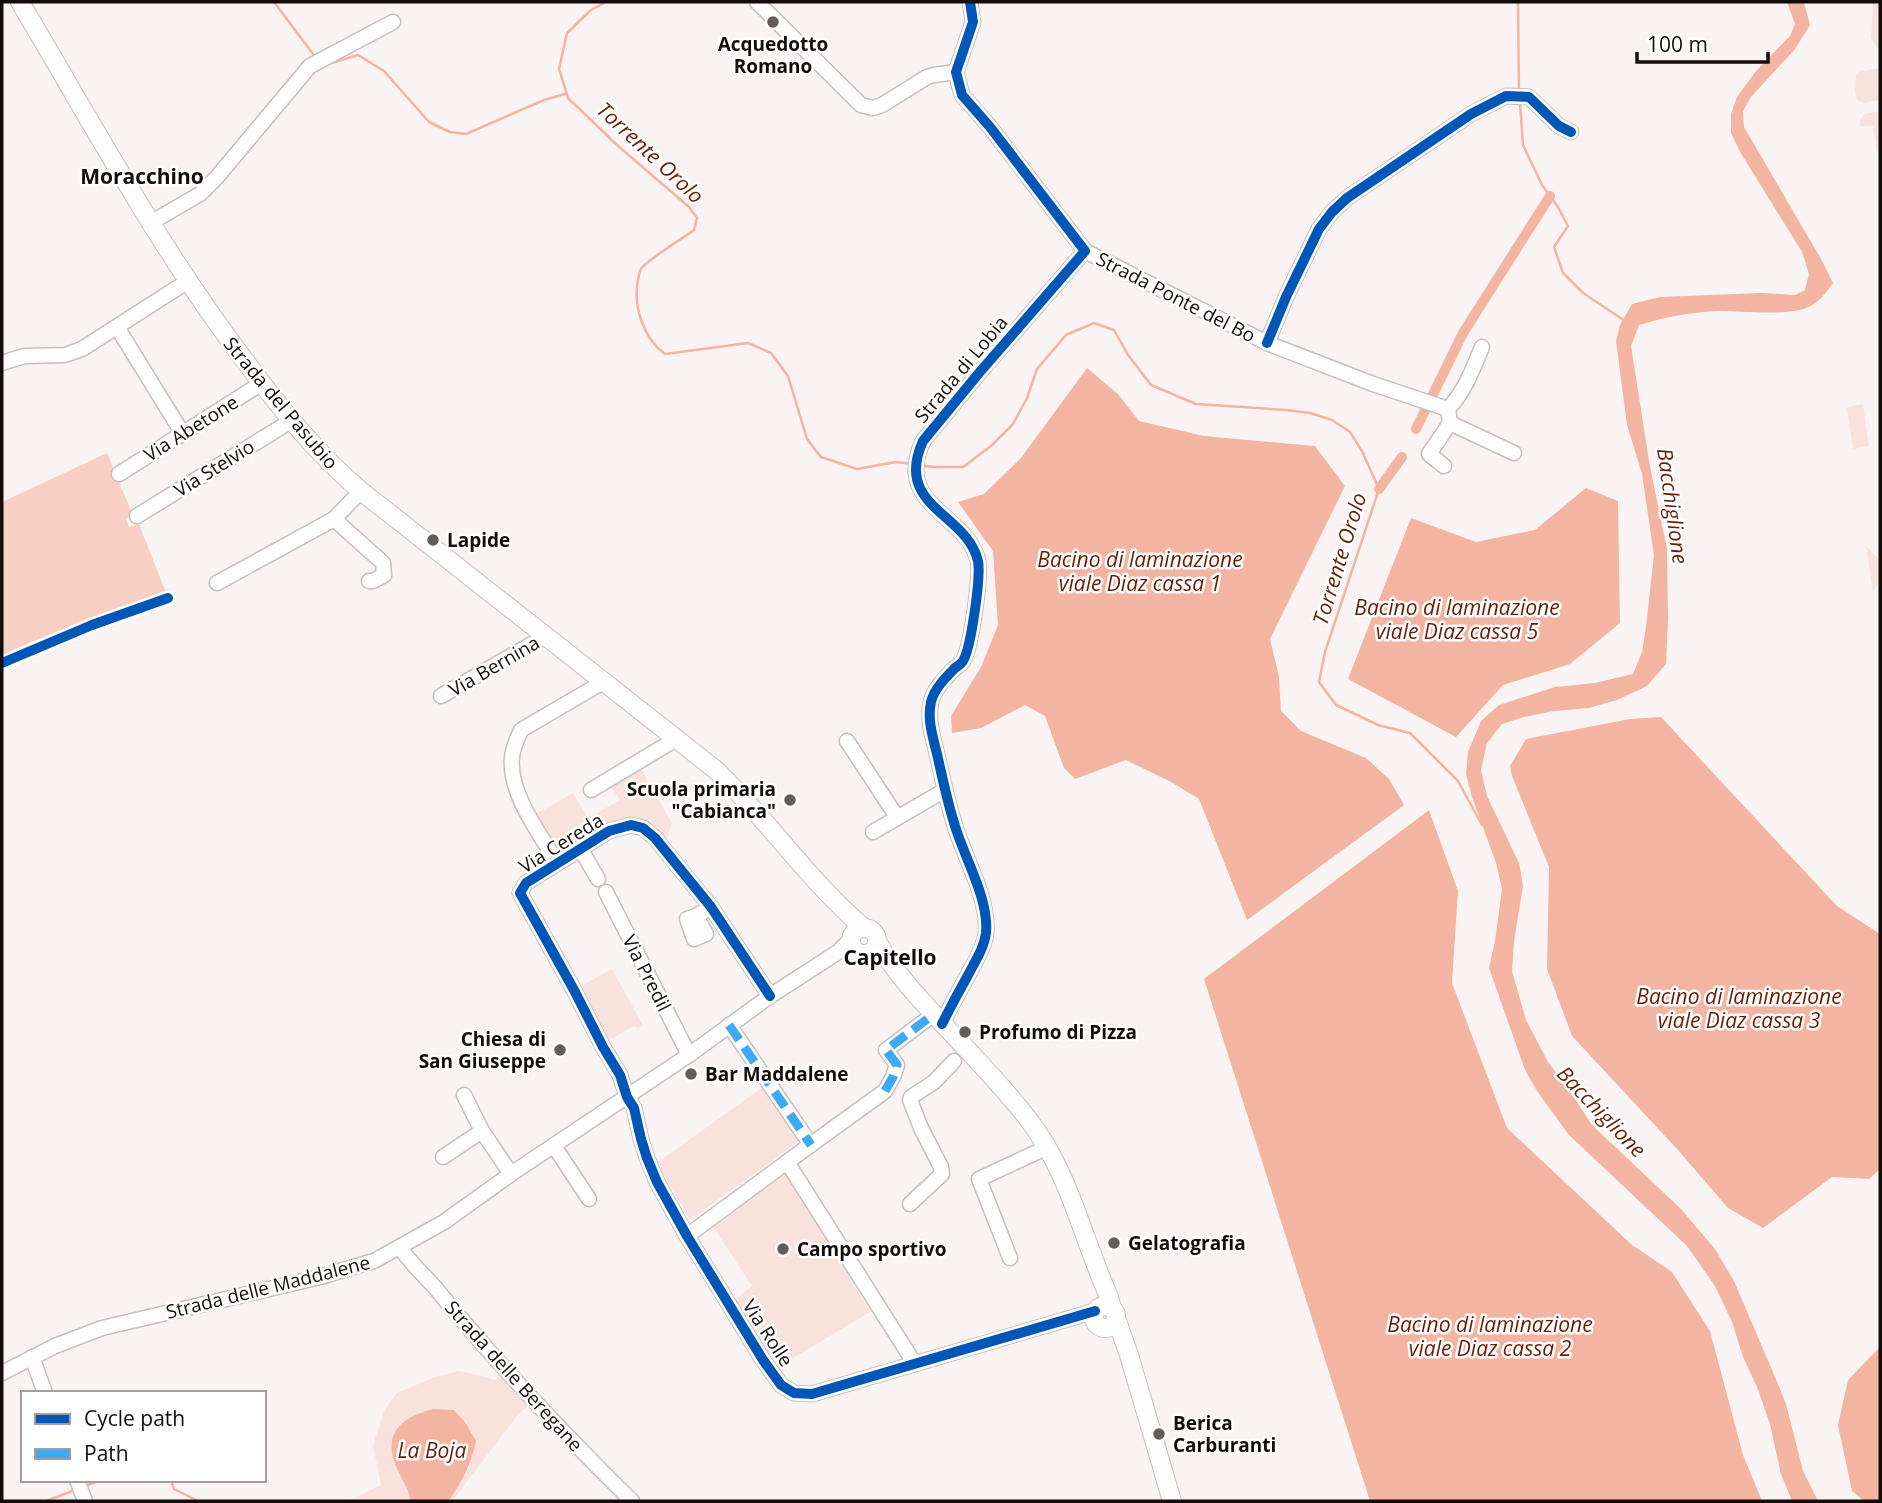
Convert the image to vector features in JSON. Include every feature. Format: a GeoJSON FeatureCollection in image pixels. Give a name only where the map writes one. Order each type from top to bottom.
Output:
{"type":"FeatureCollection","features":[{"type":"Feature","properties":{"kind":"main road","name":"Strada del Pasubio"},"geometry":{"type":"LineString","coordinates":[[20,2],[150,223],[213,319],[291,421],[334,469],[360,491],[716,769],[818,882],[861,941]]}},
{"type":"Feature","properties":{"kind":"main road"},"geometry":{"type":"LineString","coordinates":[[861,941],[938,1019],[961,1056],[1027,1118],[1048,1147],[1065,1183],[1104,1285],[1100,1317],[1125,1343],[1172,1501]]}},
{"type":"Feature","properties":{"kind":"street"},"geometry":{"type":"LineString","coordinates":[[757,2],[861,105],[873,108],[882,105],[927,77],[956,72]]}},
{"type":"Feature","properties":{"kind":"street"},"geometry":{"type":"LineString","coordinates":[[971,2],[973,22],[956,72],[962,94],[1085,251]]}},
{"type":"Feature","properties":{"kind":"street"},"geometry":{"type":"LineString","coordinates":[[150,223],[200,194],[310,66],[393,22]]}},
{"type":"Feature","properties":{"kind":"street","name":"Strada Ponte del Bo"},"geometry":{"type":"LineString","coordinates":[[1267,343],[1319,229],[1347,198],[1471,114],[1506,96],[1528,97],[1559,126],[1571,132]]}},
{"type":"Feature","properties":{"kind":"street","name":"Strada Ponte del Bo"},"geometry":{"type":"LineString","coordinates":[[1085,251],[1267,343],[1449,416],[1514,453]]}},
{"type":"Feature","properties":{"kind":"street","name":"Strada di Lobia"},"geometry":{"type":"LineString","coordinates":[[938,1019],[981,951],[986,933],[980,896],[945,790],[930,723],[931,701],[939,686],[963,661],[979,580],[978,561],[971,544],[932,505],[915,473],[916,463],[923,441],[1085,251]]}},
{"type":"Feature","properties":{"kind":"street"},"geometry":{"type":"LineString","coordinates":[[2,363],[24,356],[65,355],[82,349],[188,281]]}},
{"type":"Feature","properties":{"kind":"street"},"geometry":{"type":"LineString","coordinates":[[117,327],[183,434]]}},
{"type":"Feature","properties":{"kind":"street"},"geometry":{"type":"LineString","coordinates":[[1444,466],[1429,454],[1468,382],[1482,347]]}},
{"type":"Feature","properties":{"kind":"street","name":"Via Abetone"},"geometry":{"type":"LineString","coordinates":[[119,474],[262,383]]}},
{"type":"Feature","properties":{"kind":"street","name":"Via Stelvio"},"geometry":{"type":"LineString","coordinates":[[137,516],[291,421]]}},
{"type":"Feature","properties":{"kind":"street"},"geometry":{"type":"LineString","coordinates":[[217,583],[334,519],[360,491]]}},
{"type":"Feature","properties":{"kind":"street"},"geometry":{"type":"LineString","coordinates":[[334,519],[383,563],[384,575],[369,581]]}},
{"type":"Feature","properties":{"kind":"street","name":"Via Bernina"},"geometry":{"type":"LineString","coordinates":[[441,696],[546,636]]}},
{"type":"Feature","properties":{"kind":"street"},"geometry":{"type":"LineString","coordinates":[[557,862],[523,806],[514,779],[512,758],[515,745],[521,730],[605,681]]}},
{"type":"Feature","properties":{"kind":"street"},"geometry":{"type":"LineString","coordinates":[[591,790],[678,738]]}},
{"type":"Feature","properties":{"kind":"street"},"geometry":{"type":"LineString","coordinates":[[847,741],[897,817]]}},
{"type":"Feature","properties":{"kind":"street"},"geometry":{"type":"LineString","coordinates":[[873,832],[945,790]]}},
{"type":"Feature","properties":{"kind":"street","name":"Via Cereda"},"geometry":{"type":"LineString","coordinates":[[627,1097],[620,1075],[520,893],[526,883],[609,831],[631,825],[643,828],[655,838],[711,907],[770,996]]}},
{"type":"Feature","properties":{"kind":"street","name":"Via Predil"},"geometry":{"type":"LineString","coordinates":[[580,848],[689,1055]]}},
{"type":"Feature","properties":{"kind":"street"},"geometry":{"type":"LineString","coordinates":[[696,916],[711,907]]}},
{"type":"Feature","properties":{"kind":"street","name":"Strada delle Maddalene"},"geometry":{"type":"LineString","coordinates":[[2,1373],[55,1346],[102,1328],[320,1277],[374,1261],[443,1222],[689,1055],[770,996],[838,952],[861,941]]}},
{"type":"Feature","properties":{"kind":"street"},"geometry":{"type":"LineString","coordinates":[[687,1236],[885,1091],[897,1065],[886,1050],[938,1019]]}},
{"type":"Feature","properties":{"kind":"street"},"geometry":{"type":"LineString","coordinates":[[729,1025],[811,1145]]}},
{"type":"Feature","properties":{"kind":"street"},"geometry":{"type":"LineString","coordinates":[[910,1204],[942,1174],[921,1128],[911,1097],[934,1082],[961,1056]]}},
{"type":"Feature","properties":{"kind":"street"},"geometry":{"type":"LineString","coordinates":[[464,1096],[482,1131],[511,1174]]}},
{"type":"Feature","properties":{"kind":"street","name":"Via Rolle"},"geometry":{"type":"LineString","coordinates":[[627,1097],[634,1108],[652,1170],[687,1236],[763,1360],[781,1385],[788,1390],[811,1394],[915,1364],[1100,1317]]}},
{"type":"Feature","properties":{"kind":"street"},"geometry":{"type":"LineString","coordinates":[[443,1157],[482,1131]]}},
{"type":"Feature","properties":{"kind":"street"},"geometry":{"type":"LineString","coordinates":[[554,1146],[589,1199]]}},
{"type":"Feature","properties":{"kind":"street"},"geometry":{"type":"LineString","coordinates":[[1010,1258],[979,1179],[1048,1147]]}},
{"type":"Feature","properties":{"kind":"street"},"geometry":{"type":"LineString","coordinates":[[787,1162],[915,1364]]}},
{"type":"Feature","properties":{"kind":"street","name":"Strada delle Beregane"},"geometry":{"type":"LineString","coordinates":[[400,1247],[534,1400],[632,1501]]}},
{"type":"Feature","properties":{"kind":"street"},"geometry":{"type":"LineString","coordinates":[[32,1357],[44,1391]]}},
{"type":"Feature","properties":{"kind":"shaded area"},"geometry":{"type":"Polygon","coordinates":[[[1873,2],[1880,2],[1880,48],[1877,48],[1871,38],[1873,2]]]}},
{"type":"Feature","properties":{"kind":"shaded area"},"geometry":{"type":"Polygon","coordinates":[[[1880,68],[1880,100],[1864,103],[1857,100],[1856,75],[1880,68]]]}},
{"type":"Feature","properties":{"kind":"shaded area"},"geometry":{"type":"Polygon","coordinates":[[[1880,111],[1880,154],[1877,152],[1873,126],[1860,126],[1860,119],[1865,114],[1880,111]]]}},
{"type":"Feature","properties":{"kind":"shaded area"},"geometry":{"type":"Polygon","coordinates":[[[1863,404],[1869,446],[1853,449],[1847,407],[1863,404]]]}},
{"type":"Feature","properties":{"kind":"shaded area"},"geometry":{"type":"Polygon","coordinates":[[[107,453],[132,513],[126,519],[129,527],[139,524],[168,598],[92,625],[2,663],[2,502],[107,453]]]}},
{"type":"Feature","properties":{"kind":"shaded area"},"geometry":{"type":"Polygon","coordinates":[[[1866,546],[1880,560],[1880,580],[1873,592],[1866,546]]]}},
{"type":"Feature","properties":{"kind":"shaded area"},"geometry":{"type":"Polygon","coordinates":[[[641,769],[672,823],[666,841],[645,821],[625,818],[602,826],[562,850],[555,848],[534,815],[573,793],[588,818],[620,800],[610,785],[641,769]]]}},
{"type":"Feature","properties":{"kind":"shaded area"},"geometry":{"type":"Polygon","coordinates":[[[612,969],[642,1024],[606,1042],[577,988],[612,969]]]}},
{"type":"Feature","properties":{"kind":"shaded area"},"geometry":{"type":"Polygon","coordinates":[[[764,1086],[800,1140],[690,1220],[657,1163],[764,1086]]]}},
{"type":"Feature","properties":{"kind":"shaded area","name":"Campo sportivo"},"geometry":{"type":"Polygon","coordinates":[[[784,1168],[870,1312],[775,1369],[734,1300],[752,1286],[712,1225],[784,1168]]]}},
{"type":"Feature","properties":{"kind":"shaded area"},"geometry":{"type":"Polygon","coordinates":[[[458,1371],[494,1380],[508,1371],[534,1400],[517,1416],[452,1501],[448,1501],[467,1472],[472,1433],[454,1410],[391,1441],[394,1461],[410,1501],[348,1501],[381,1485],[373,1445],[385,1409],[397,1393],[435,1377],[458,1371]]]}},
{"type":"Feature","properties":{"kind":"water","name":"Bacchiglione"},"geometry":{"type":"Polygon","coordinates":[[[1787,2],[1804,2],[1810,25],[1795,49],[1751,97],[1743,111],[1744,127],[1833,283],[1818,301],[1797,310],[1698,312],[1639,325],[1631,346],[1650,467],[1667,549],[1666,664],[1647,686],[1617,700],[1589,708],[1524,717],[1502,724],[1487,743],[1481,770],[1487,796],[1519,863],[1523,886],[1512,971],[1526,1020],[1548,1062],[1592,1125],[1681,1209],[1715,1249],[1734,1281],[1778,1384],[1786,1404],[1803,1471],[1818,1501],[1792,1501],[1781,1474],[1770,1424],[1757,1387],[1715,1286],[1687,1246],[1568,1134],[1525,1070],[1489,968],[1502,889],[1466,774],[1468,752],[1481,721],[1499,705],[1555,687],[1595,683],[1633,674],[1642,652],[1654,555],[1642,474],[1627,425],[1616,341],[1620,325],[1632,304],[1660,297],[1761,293],[1795,295],[1805,290],[1809,274],[1802,252],[1731,133],[1731,114],[1737,97],[1756,71],[1790,36],[1795,24],[1787,2]]]}},
{"type":"Feature","properties":{"kind":"water","name":"Bacino di laminazione viale Diaz cassa 1"},"geometry":{"type":"Polygon","coordinates":[[[1087,368],[1118,394],[1139,421],[1204,436],[1315,446],[1345,486],[1270,639],[1279,677],[1281,711],[1301,731],[1366,758],[1389,779],[1404,805],[1247,920],[1199,799],[1126,760],[1075,779],[1064,768],[1045,716],[1025,705],[981,728],[952,733],[951,716],[981,667],[998,625],[993,551],[958,502],[984,494],[1021,458],[1087,368]]]}},
{"type":"Feature","properties":{"kind":"water","name":"Bacino di laminazione viale Diaz cassa 5"},"geometry":{"type":"Polygon","coordinates":[[[1586,488],[1618,501],[1620,623],[1570,664],[1503,685],[1456,737],[1348,679],[1411,518],[1476,542],[1535,530],[1586,488]]]}},
{"type":"Feature","properties":{"kind":"water","name":"Bacino di laminazione viale Diaz cassa 3"},"geometry":{"type":"Polygon","coordinates":[[[1661,717],[1837,906],[1880,934],[1880,1169],[1869,1179],[1832,1177],[1763,1228],[1728,1208],[1572,1036],[1547,969],[1549,867],[1510,766],[1526,739],[1630,719],[1661,717]]]}},
{"type":"Feature","properties":{"kind":"water","name":"Bacino di laminazione viale Diaz cassa 2"},"geometry":{"type":"Polygon","coordinates":[[[1429,810],[1458,891],[1452,983],[1507,1128],[1632,1245],[1672,1272],[1710,1331],[1743,1455],[1762,1501],[1370,1501],[1204,979],[1429,810]]]}},
{"type":"Feature","properties":{"kind":"water"},"geometry":{"type":"Polygon","coordinates":[[[1880,1347],[1880,1501],[1864,1501],[1852,1491],[1838,1425],[1848,1380],[1880,1347]]]}},
{"type":"Feature","properties":{"kind":"water","name":"La Boja"},"geometry":{"type":"Polygon","coordinates":[[[433,1409],[454,1410],[476,1441],[474,1449],[458,1487],[448,1501],[410,1501],[394,1462],[392,1440],[395,1432],[409,1418],[433,1409]]]}},
{"type":"Feature","properties":{"kind":"waterway"},"geometry":{"type":"LineString","coordinates":[[274,2],[316,58]]}},
{"type":"Feature","properties":{"kind":"waterway","name":"Torrente Orolo"},"geometry":{"type":"LineString","coordinates":[[606,2],[591,10],[567,33],[559,69],[568,98],[617,145],[689,207],[697,218],[694,230],[641,270],[637,300],[645,330],[665,354],[748,343],[771,353],[788,376],[807,439],[821,457],[857,469],[896,462],[913,464]]}},
{"type":"Feature","properties":{"kind":"waterway"},"geometry":{"type":"LineString","coordinates":[[1518,2],[1519,93]]}},
{"type":"Feature","properties":{"kind":"waterway"},"geometry":{"type":"LineString","coordinates":[[328,64],[358,55],[384,71],[429,122],[450,132],[466,134],[544,100],[565,94]]}},
{"type":"Feature","properties":{"kind":"waterway"},"geometry":{"type":"LineString","coordinates":[[1520,103],[1523,145],[1542,185],[1568,226],[1554,247],[1563,273],[1583,293],[1625,321]]}},
{"type":"Feature","properties":{"kind":"waterway"},"geometry":{"type":"LineString","coordinates":[[1416,429],[1463,333],[1550,196]]}},
{"type":"Feature","properties":{"kind":"waterway","name":"Torrente Orolo"},"geometry":{"type":"LineString","coordinates":[[923,466],[963,467],[991,446],[1013,424],[1027,398],[1037,369],[1066,335],[1094,323],[1114,330],[1128,355],[1151,385],[1196,404],[1286,410],[1310,413],[1332,420],[1350,432],[1379,489],[1325,652],[1319,682],[1336,705],[1378,725],[1410,733],[1458,781],[1482,825]]}},
{"type":"Feature","properties":{"kind":"waterway"},"geometry":{"type":"LineString","coordinates":[[1379,489],[1402,457]]}},
{"type":"Feature","properties":{"kind":"waterway"},"geometry":{"type":"LineString","coordinates":[[85,1486],[96,1482]]}},
{"type":"Feature","properties":{"kind":"waterway"},"geometry":{"type":"LineString","coordinates":[[172,1482],[174,1489],[198,1501]]}},
{"type":"Feature","properties":{"kind":"waterway"},"geometry":{"type":"LineString","coordinates":[[46,1501],[75,1490]]}},
{"type":"Feature","properties":{"kind":"marked path"},"geometry":{"type":"LineString","coordinates":[[885,1091],[897,1065],[886,1050],[934,1014]]}},
{"type":"Feature","properties":{"kind":"marked path"},"geometry":{"type":"LineString","coordinates":[[729,1025],[811,1145]]}},
{"type":"Feature","properties":{"kind":"cycle path"},"geometry":{"type":"LineString","coordinates":[[942,1024],[981,950],[986,921],[981,895],[948,803],[931,728],[930,709],[938,688],[966,654],[975,612],[979,569],[971,545],[961,531],[924,495],[917,481],[916,463],[923,441],[1085,251],[990,127],[962,95],[956,72],[973,22],[970,2]]}},
{"type":"Feature","properties":{"kind":"cycle path"},"geometry":{"type":"LineString","coordinates":[[1267,343],[1319,229],[1347,198],[1471,114],[1506,96],[1529,97],[1559,126],[1571,132]]}},
{"type":"Feature","properties":{"kind":"cycle path"},"geometry":{"type":"LineString","coordinates":[[2,663],[92,625],[168,598]]}},
{"type":"Feature","properties":{"kind":"cycle path"},"geometry":{"type":"LineString","coordinates":[[770,996],[711,907],[655,838],[643,828],[631,825],[609,831],[526,883],[520,893],[620,1075],[627,1097],[634,1108],[641,1139],[657,1182],[687,1236],[781,1385],[794,1393],[812,1394],[1095,1311]]}},
{"type":"Feature","properties":{"kind":"place","name":"Acquedotto Romano"},"geometry":{"type":"Point","coordinates":[773,22]}},
{"type":"Feature","properties":{"kind":"place","name":"Lapide"},"geometry":{"type":"Point","coordinates":[433,540]}},
{"type":"Feature","properties":{"kind":"place","name":"Scuola primaria \"Cabianca\""},"geometry":{"type":"Point","coordinates":[790,800]}},
{"type":"Feature","properties":{"kind":"place","name":"Profumo di Pizza"},"geometry":{"type":"Point","coordinates":[965,1032]}},
{"type":"Feature","properties":{"kind":"place","name":"Chiesa di San Giuseppe"},"geometry":{"type":"Point","coordinates":[560,1050]}},
{"type":"Feature","properties":{"kind":"place","name":"Bar Maddalene"},"geometry":{"type":"Point","coordinates":[691,1074]}},
{"type":"Feature","properties":{"kind":"place","name":"Gelatografia"},"geometry":{"type":"Point","coordinates":[1114,1243]}},
{"type":"Feature","properties":{"kind":"place","name":"Campo sportivo"},"geometry":{"type":"Point","coordinates":[783,1249]}},
{"type":"Feature","properties":{"kind":"place","name":"Berica Carburanti"},"geometry":{"type":"Point","coordinates":[1159,1434]}},
{"type":"Feature","properties":{"kind":"district","name":"Moracchino"},"geometry":{"type":"Point","coordinates":[142,177]}},
{"type":"Feature","properties":{"kind":"district","name":"Capitello"},"geometry":{"type":"Point","coordinates":[890,958]}}]}
